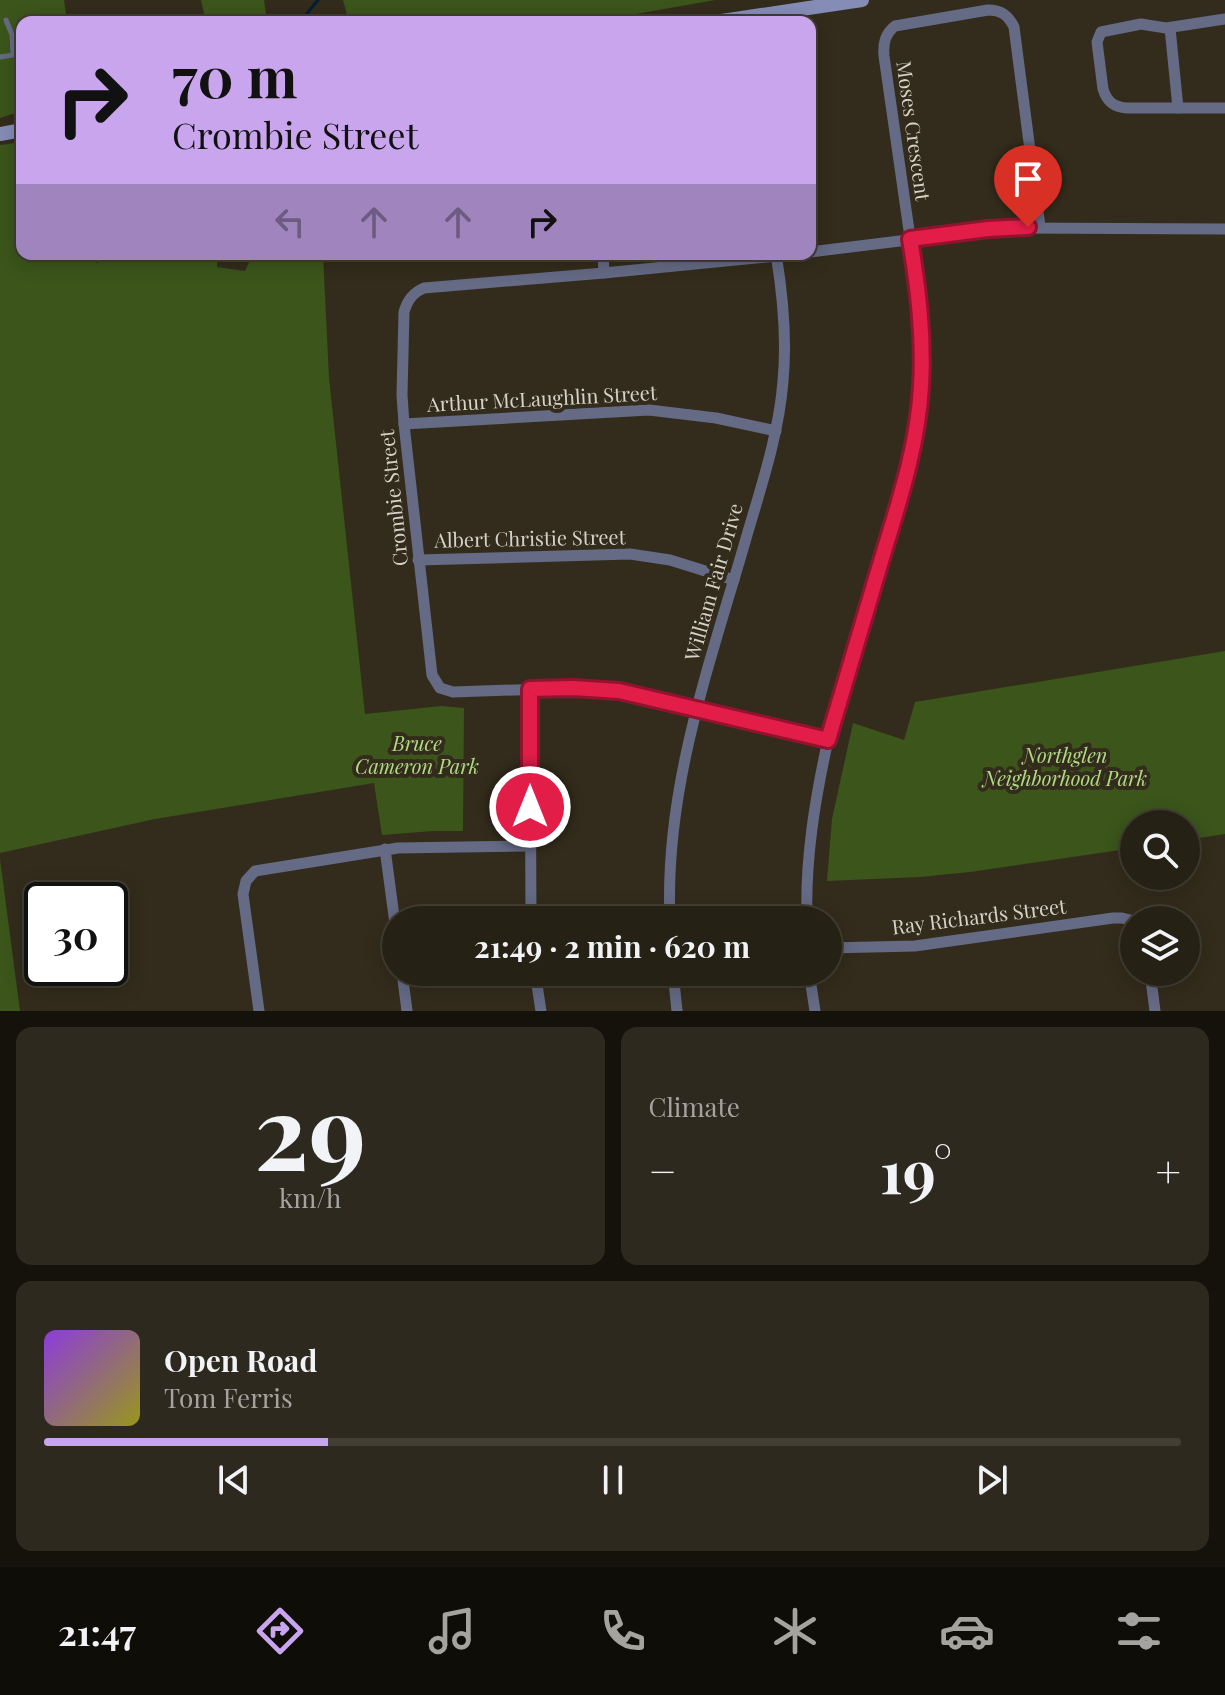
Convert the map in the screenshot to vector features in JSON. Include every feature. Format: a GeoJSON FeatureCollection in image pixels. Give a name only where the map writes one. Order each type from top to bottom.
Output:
{"type":"FeatureCollection","features":[{"type":"Feature","properties":{"kind":"street"},"geometry":{"type":"LineString","coordinates":[[767,16],[862,0]]}},
{"type":"Feature","properties":{"kind":"street","name":"Moses Crescent"},"geometry":{"type":"LineString","coordinates":[[910,239],[884,56],[885,38],[895,26],[902,24],[988,10],[1006,15],[1014,27],[1040,227]]}},
{"type":"Feature","properties":{"kind":"street"},"geometry":{"type":"LineString","coordinates":[[1225,19],[1170,28],[1141,24],[1101,32],[1097,42],[1103,89],[1109,102],[1120,107],[1225,108]]}},
{"type":"Feature","properties":{"kind":"street"},"geometry":{"type":"LineString","coordinates":[[1170,28],[1178,108]]}},
{"type":"Feature","properties":{"kind":"street"},"geometry":{"type":"LineString","coordinates":[[816,251],[988,229],[1225,229]]}},
{"type":"Feature","properties":{"kind":"street"},"geometry":{"type":"LineString","coordinates":[[807,906],[809,854],[828,740],[900,500],[917,428],[921,387],[921,314],[910,239]]}},
{"type":"Feature","properties":{"kind":"street"},"geometry":{"type":"LineString","coordinates":[[603,260],[604,273]]}},
{"type":"Feature","properties":{"kind":"street","name":"Crombie Street"},"geometry":{"type":"LineString","coordinates":[[728,260],[424,288],[417,291],[406,304],[402,395],[404,424],[432,675],[440,688],[453,692],[573,688],[647,696],[828,740]]}},
{"type":"Feature","properties":{"kind":"street","name":"William Fair Drive"},"geometry":{"type":"LineString","coordinates":[[669,906],[675,817],[682,769],[776,431],[783,381],[784,337],[777,260]]}},
{"type":"Feature","properties":{"kind":"street","name":"Arthur McLaughlin Street"},"geometry":{"type":"LineString","coordinates":[[404,424],[649,410],[716,418],[776,431]]}},
{"type":"Feature","properties":{"kind":"street","name":"Albert Christie Street"},"geometry":{"type":"LineString","coordinates":[[418,560],[630,554],[670,560],[734,580]]}},
{"type":"Feature","properties":{"kind":"street"},"geometry":{"type":"LineString","coordinates":[[530,689],[531,906]]}},
{"type":"Feature","properties":{"kind":"street"},"geometry":{"type":"LineString","coordinates":[[259,1011],[243,894],[243,887],[255,871],[385,849],[530,846]]}},
{"type":"Feature","properties":{"kind":"street"},"geometry":{"type":"LineString","coordinates":[[385,849],[393,906]]}},
{"type":"Feature","properties":{"kind":"street","name":"Ray Richards Street"},"geometry":{"type":"LineString","coordinates":[[842,948],[915,946],[1120,918]]}},
{"type":"Feature","properties":{"kind":"street"},"geometry":{"type":"LineString","coordinates":[[404,986],[407,1011]]}},
{"type":"Feature","properties":{"kind":"street"},"geometry":{"type":"LineString","coordinates":[[537,986],[541,1011]]}},
{"type":"Feature","properties":{"kind":"street"},"geometry":{"type":"LineString","coordinates":[[674,986],[677,1011]]}},
{"type":"Feature","properties":{"kind":"street"},"geometry":{"type":"LineString","coordinates":[[811,986],[815,1011]]}},
{"type":"Feature","properties":{"kind":"street"},"geometry":{"type":"LineString","coordinates":[[1152,986],[1155,1011]]}},
{"type":"Feature","properties":{"kind":"lane"},"geometry":{"type":"LineString","coordinates":[[0,57],[13,55],[12,35],[6,20]]}},
{"type":"Feature","properties":{"kind":"green space"},"geometry":{"type":"Polygon","coordinates":[[[0,0],[64,0],[66,16],[16,16],[16,113],[0,118],[0,0]]]}},
{"type":"Feature","properties":{"kind":"green space"},"geometry":{"type":"Polygon","coordinates":[[[201,0],[264,0],[266,16],[205,16],[201,0]]]}},
{"type":"Feature","properties":{"kind":"green space"},"geometry":{"type":"Polygon","coordinates":[[[343,0],[715,0],[625,16],[347,16],[343,0]]]}},
{"type":"Feature","properties":{"kind":"green space","name":"Bruce Cameron Park"},"geometry":{"type":"Polygon","coordinates":[[[16,143],[16,260],[217,260],[217,267],[245,271],[250,260],[323,260],[329,378],[365,714],[441,706],[464,708],[463,831],[382,835],[374,783],[155,819],[0,853],[0,145],[16,143]]]}},
{"type":"Feature","properties":{"kind":"green space","name":"Northglen Neighborhood Park"},"geometry":{"type":"Polygon","coordinates":[[[1225,651],[1225,834],[1200,838],[1200,810],[1120,810],[1120,850],[970,872],[827,881],[832,819],[853,723],[904,740],[915,702],[1225,651]]]}},
{"type":"Feature","properties":{"kind":"green space"},"geometry":{"type":"Polygon","coordinates":[[[0,859],[20,1011],[0,1011],[0,859]]]}},
{"type":"Feature","properties":{"kind":"waterway"},"geometry":{"type":"LineString","coordinates":[[305,16],[318,0]]}},
{"type":"Feature","properties":{"kind":"route"},"geometry":{"type":"LineString","coordinates":[[530,807],[530,689],[595,688],[619,691],[828,740],[900,500],[917,428],[921,387],[921,314],[910,239],[1028,227]]}}]}
